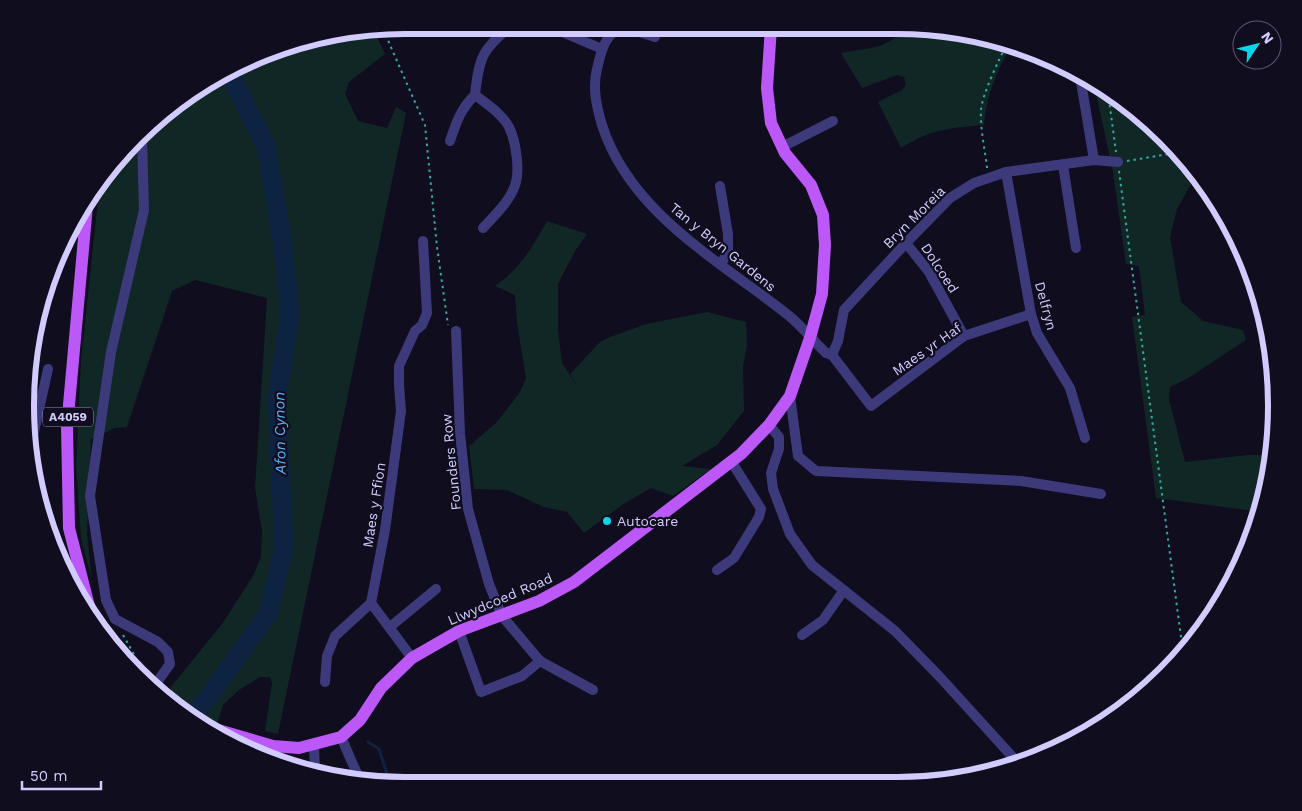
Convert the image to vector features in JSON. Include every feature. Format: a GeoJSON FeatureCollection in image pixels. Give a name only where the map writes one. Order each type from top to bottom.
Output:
{"type":"FeatureCollection","features":[{"type":"Feature","properties":{"kind":"main road","name":"Llwydcoed Road"},"geometry":{"type":"LineString","coordinates":[[234,735],[273,746],[299,748],[314,746],[340,737],[360,720],[380,688],[412,658],[459,631],[539,601],[574,582],[741,454],[769,425],[790,396],[810,338],[822,294],[825,245],[823,215],[810,185],[785,153],[771,123],[767,88],[771,34]]}},
{"type":"Feature","properties":{"kind":"main road","name":"A4059"},"geometry":{"type":"LineString","coordinates":[[86,216],[67,436],[69,528],[86,595]]}},
{"type":"Feature","properties":{"kind":"street"},"geometry":{"type":"LineString","coordinates":[[450,141],[460,113],[467,102],[475,95],[481,58],[493,40],[501,34]]}},
{"type":"Feature","properties":{"kind":"street"},"geometry":{"type":"LineString","coordinates":[[567,34],[602,49]]}},
{"type":"Feature","properties":{"kind":"street","name":"Tan y Bryn Gardens"},"geometry":{"type":"LineString","coordinates":[[613,34],[602,49],[596,72],[595,94],[599,116],[609,146],[628,176],[659,214],[790,317],[810,338]]}},
{"type":"Feature","properties":{"kind":"street","name":"Tan y Bryn Gardens"},"geometry":{"type":"LineString","coordinates":[[646,34],[655,37]]}},
{"type":"Feature","properties":{"kind":"street"},"geometry":{"type":"LineString","coordinates":[[1081,84],[1094,160]]}},
{"type":"Feature","properties":{"kind":"street"},"geometry":{"type":"LineString","coordinates":[[475,95],[498,114],[509,127],[518,172],[514,188],[499,211],[482,228]]}},
{"type":"Feature","properties":{"kind":"street"},"geometry":{"type":"LineString","coordinates":[[782,147],[833,121]]}},
{"type":"Feature","properties":{"kind":"street"},"geometry":{"type":"LineString","coordinates":[[142,144],[144,210],[111,352],[90,496],[106,600],[115,619],[158,642],[168,652],[170,664],[157,682]]}},
{"type":"Feature","properties":{"kind":"street","name":"Bryn Moreia"},"geometry":{"type":"LineString","coordinates":[[832,355],[838,341],[844,310],[906,242],[950,198],[974,183],[1006,172],[1094,160],[1118,162]]}},
{"type":"Feature","properties":{"kind":"street"},"geometry":{"type":"LineString","coordinates":[[1063,165],[1076,248]]}},
{"type":"Feature","properties":{"kind":"street","name":"Delfryn"},"geometry":{"type":"LineString","coordinates":[[1006,172],[1031,314],[1037,333],[1070,388],[1085,438]]}},
{"type":"Feature","properties":{"kind":"street"},"geometry":{"type":"LineString","coordinates":[[720,186],[728,234],[728,250],[722,265]]}},
{"type":"Feature","properties":{"kind":"street","name":"Maes y Ffion"},"geometry":{"type":"LineString","coordinates":[[371,603],[385,530],[401,411],[399,366],[415,331],[422,325],[427,313],[423,241]]}},
{"type":"Feature","properties":{"kind":"street","name":"Dolcoed"},"geometry":{"type":"LineString","coordinates":[[906,242],[929,272],[964,336]]}},
{"type":"Feature","properties":{"kind":"street","name":"Maes yr Haf"},"geometry":{"type":"LineString","coordinates":[[832,355],[871,406],[964,336],[1031,314]]}},
{"type":"Feature","properties":{"kind":"street","name":"Founders Row"},"geometry":{"type":"LineString","coordinates":[[456,331],[460,433],[468,509],[489,584],[502,616],[540,662]]}},
{"type":"Feature","properties":{"kind":"street"},"geometry":{"type":"LineString","coordinates":[[810,338],[826,353],[832,355]]}},
{"type":"Feature","properties":{"kind":"street"},"geometry":{"type":"LineString","coordinates":[[35,428],[48,369]]}},
{"type":"Feature","properties":{"kind":"street"},"geometry":{"type":"LineString","coordinates":[[790,396],[798,456],[816,471],[1022,481],[1101,494]]}},
{"type":"Feature","properties":{"kind":"street"},"geometry":{"type":"LineString","coordinates":[[769,425],[779,437],[779,449],[771,473],[773,489],[790,534],[812,565],[895,631],[1014,759]]}},
{"type":"Feature","properties":{"kind":"street"},"geometry":{"type":"LineString","coordinates":[[717,570],[734,558],[759,517],[761,509],[731,462]]}},
{"type":"Feature","properties":{"kind":"street"},"geometry":{"type":"LineString","coordinates":[[390,627],[436,589]]}},
{"type":"Feature","properties":{"kind":"street"},"geometry":{"type":"LineString","coordinates":[[802,635],[823,620],[844,590]]}},
{"type":"Feature","properties":{"kind":"street"},"geometry":{"type":"LineString","coordinates":[[325,682],[327,656],[335,636],[371,603],[412,658]]}},
{"type":"Feature","properties":{"kind":"street"},"geometry":{"type":"LineString","coordinates":[[459,631],[481,692],[522,676],[540,662],[593,690]]}},
{"type":"Feature","properties":{"kind":"street"},"geometry":{"type":"LineString","coordinates":[[340,737],[358,774]]}},
{"type":"Feature","properties":{"kind":"street"},"geometry":{"type":"LineString","coordinates":[[314,746],[315,766]]}},
{"type":"Feature","properties":{"kind":"path"},"geometry":{"type":"LineString","coordinates":[[385,35],[424,125],[448,327],[456,331]]}},
{"type":"Feature","properties":{"kind":"path"},"geometry":{"type":"LineString","coordinates":[[988,178],[981,107],[1003,49]]}},
{"type":"Feature","properties":{"kind":"path"},"geometry":{"type":"LineString","coordinates":[[1109,101],[1182,644]]}},
{"type":"Feature","properties":{"kind":"path"},"geometry":{"type":"LineString","coordinates":[[1118,162],[1170,154]]}},
{"type":"Feature","properties":{"kind":"path"},"geometry":{"type":"LineString","coordinates":[[115,619],[135,656],[133,658]]}},
{"type":"Feature","properties":{"kind":"green space"},"geometry":{"type":"Polygon","coordinates":[[[376,35],[385,54],[349,82],[345,94],[358,121],[387,128],[396,107],[406,113],[278,734],[265,731],[272,683],[270,677],[260,677],[239,690],[223,705],[217,724],[199,715],[179,700],[173,695],[170,688],[222,624],[253,576],[261,557],[262,531],[255,488],[267,298],[195,280],[172,291],[127,427],[115,428],[91,439],[87,534],[92,580],[81,539],[76,466],[81,360],[98,196],[126,160],[160,126],[194,100],[241,72],[286,53],[333,41],[376,35]]]}},
{"type":"Feature","properties":{"kind":"green space"},"geometry":{"type":"Polygon","coordinates":[[[898,35],[945,37],[1009,51],[993,84],[987,104],[984,125],[941,130],[901,148],[878,102],[902,90],[906,85],[904,77],[897,75],[862,88],[841,53],[876,47],[891,41],[898,35]]]}},
{"type":"Feature","properties":{"kind":"green space"},"geometry":{"type":"Polygon","coordinates":[[[1096,92],[1142,126],[1176,160],[1191,179],[1191,184],[1177,209],[1170,237],[1181,302],[1203,321],[1243,330],[1246,340],[1190,377],[1170,387],[1169,399],[1185,462],[1265,455],[1253,511],[1156,498],[1132,317],[1145,315],[1139,266],[1126,264],[1113,172],[1096,92]]]}},
{"type":"Feature","properties":{"kind":"green space"},"geometry":{"type":"Polygon","coordinates":[[[547,221],[587,234],[575,251],[558,284],[558,330],[562,363],[578,387],[570,374],[601,341],[613,336],[646,324],[707,312],[746,322],[747,345],[743,366],[744,411],[717,445],[682,466],[711,469],[673,496],[651,488],[625,503],[584,533],[567,512],[544,507],[507,490],[474,489],[469,446],[497,422],[520,392],[526,378],[517,323],[515,295],[495,286],[519,265],[547,221]]]}},
{"type":"Feature","properties":{"kind":"waterway","name":"Afon Cynon"},"geometry":{"type":"LineString","coordinates":[[196,713],[268,614],[284,548],[277,398],[290,315],[283,245],[266,146],[232,77]]}},
{"type":"Feature","properties":{"kind":"waterway"},"geometry":{"type":"LineString","coordinates":[[368,742],[379,749],[388,776]]}},
{"type":"Feature","properties":{"kind":"place","name":"Autocare"},"geometry":{"type":"Point","coordinates":[607,521]}}]}
